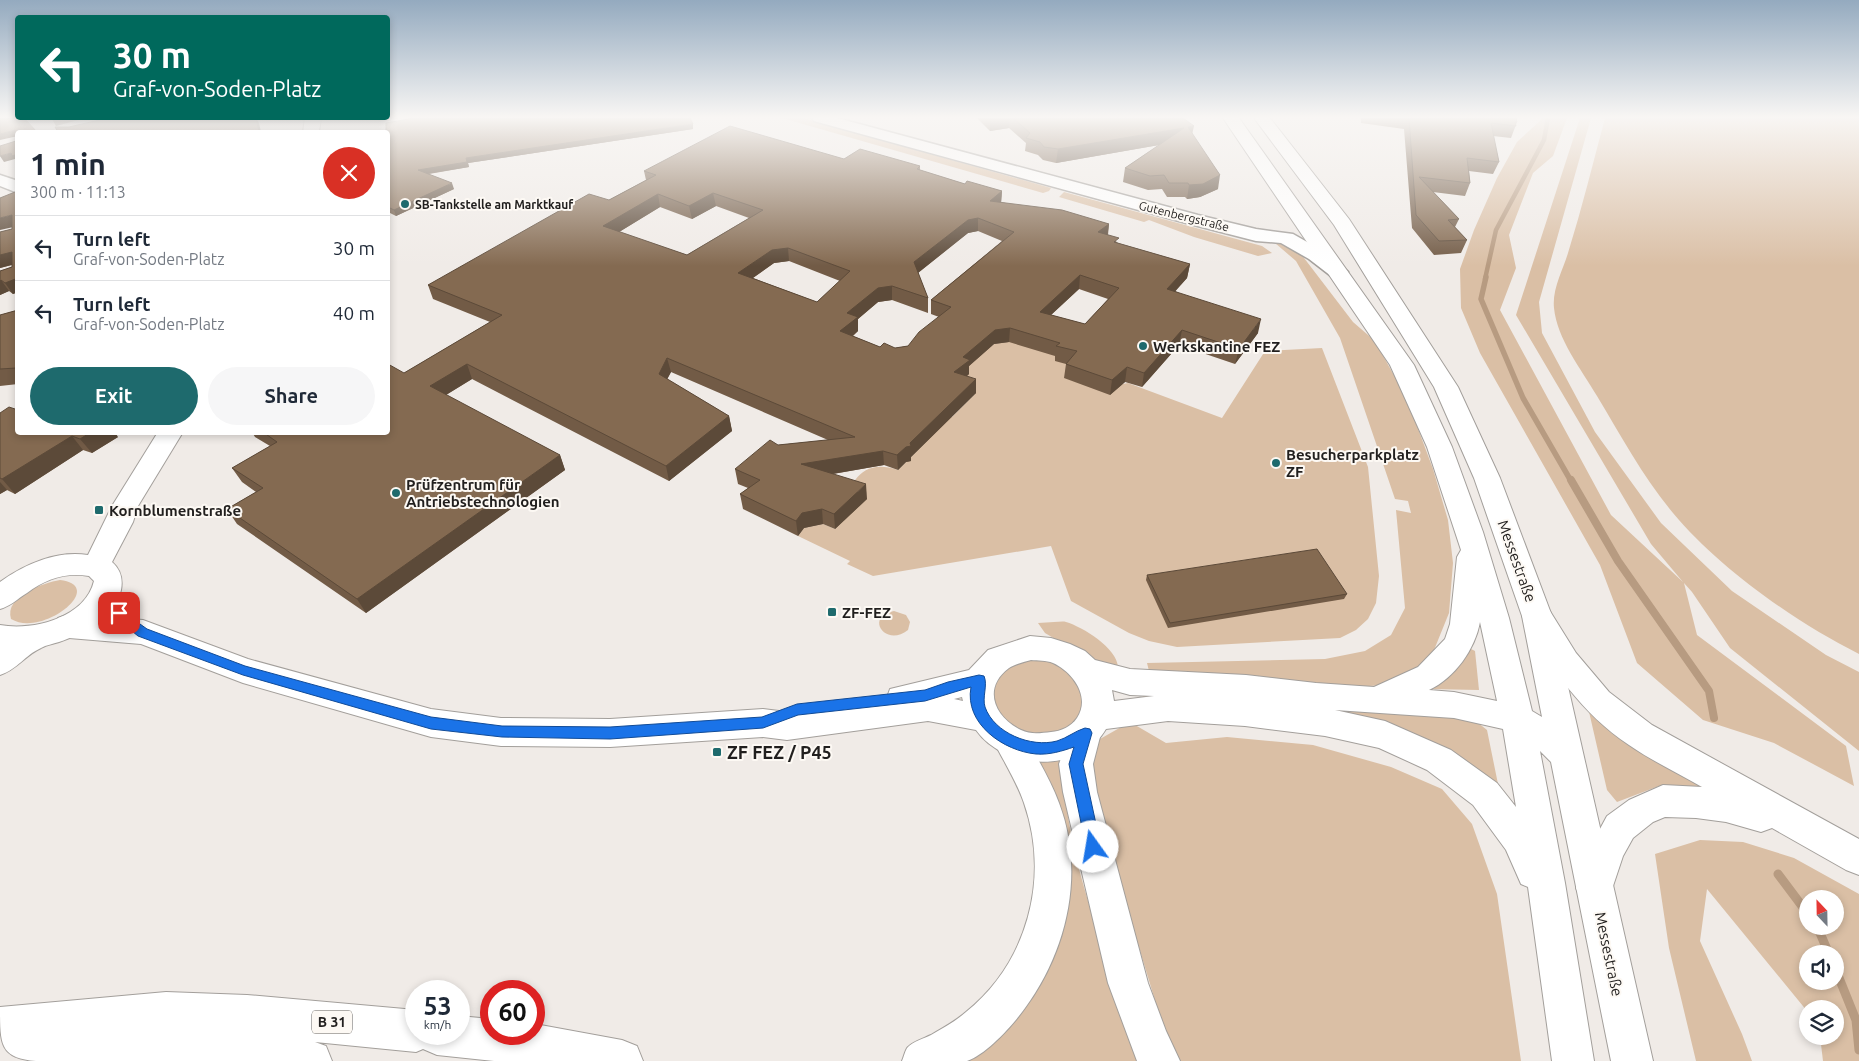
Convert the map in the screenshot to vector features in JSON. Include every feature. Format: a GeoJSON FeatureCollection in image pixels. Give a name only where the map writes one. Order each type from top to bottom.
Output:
{"type":"FeatureCollection","features":[{"type":"Feature","properties":{"kind":"street","name":"Gutenbergstraße"},"geometry":{"type":"LineString","coordinates":[[1003,168],[1256,235],[1286,238],[1301,245],[1338,272]]}},
{"type":"Feature","properties":{"kind":"street"},"geometry":{"type":"LineString","coordinates":[[1266,168],[1402,365],[1417,395],[1473,541],[1496,625],[1517,719],[1535,815],[1573,1061]]}},
{"type":"Feature","properties":{"kind":"street","name":"Messestraße"},"geometry":{"type":"LineString","coordinates":[[1300,168],[1342,223],[1446,387],[1487,478],[1537,616],[1632,1061]]}},
{"type":"Feature","properties":{"kind":"street"},"geometry":{"type":"LineString","coordinates":[[0,180],[15,187]]}},
{"type":"Feature","properties":{"kind":"street"},"geometry":{"type":"LineString","coordinates":[[96,566],[119,522],[125,506],[169,435]]}},
{"type":"Feature","properties":{"kind":"street"},"geometry":{"type":"LineString","coordinates":[[54,567],[92,537],[125,506]]}},
{"type":"Feature","properties":{"kind":"street"},"geometry":{"type":"LineString","coordinates":[[1379,699],[1429,676],[1458,645],[1465,624],[1473,541]]}},
{"type":"Feature","properties":{"kind":"street"},"geometry":{"type":"LineString","coordinates":[[4,588],[54,567],[76,563],[96,566],[103,570],[109,580],[107,591],[86,615],[69,626]]}},
{"type":"Feature","properties":{"kind":"street"},"geometry":{"type":"LineString","coordinates":[[101,600],[143,632]]}},
{"type":"Feature","properties":{"kind":"street"},"geometry":{"type":"LineString","coordinates":[[1537,616],[1565,662],[1598,701],[1633,730],[1859,858]]}},
{"type":"Feature","properties":{"kind":"street"},"geometry":{"type":"LineString","coordinates":[[0,664],[14,639],[69,626],[143,632],[243,670],[431,723],[502,732],[610,733],[763,723],[787,726],[928,708],[983,718]]}},
{"type":"Feature","properties":{"kind":"street"},"geometry":{"type":"LineString","coordinates":[[1160,1061],[1149,1042],[1128,983],[1080,792],[1076,764],[1091,725],[1099,700],[1096,684],[1086,670],[1064,654],[1050,650],[1030,648],[1010,652],[994,660],[985,670],[979,680],[977,692],[978,705],[983,718],[992,729],[1011,742],[1036,748],[1054,748],[1071,742],[1091,725],[1168,708],[1245,712],[1325,722],[1384,735],[1440,760],[1485,794],[1519,839],[1549,908]]}},
{"type":"Feature","properties":{"kind":"street"},"geometry":{"type":"LineString","coordinates":[[1086,670],[1130,682],[1246,688],[1316,696],[1454,705],[1517,719],[1547,737],[1568,756]]}},
{"type":"Feature","properties":{"kind":"street"},"geometry":{"type":"LineString","coordinates":[[763,723],[797,709],[925,695],[948,687],[979,680]]}},
{"type":"Feature","properties":{"kind":"street"},"geometry":{"type":"LineString","coordinates":[[923,1061],[954,1045],[982,1026],[1014,993],[1033,960],[1046,929],[1052,896],[1050,835],[1042,804],[1011,742]]}},
{"type":"Feature","properties":{"kind":"street"},"geometry":{"type":"LineString","coordinates":[[1595,888],[1606,851],[1620,827],[1642,811],[1663,801],[1696,802],[1726,806],[1805,829]]}},
{"type":"Feature","properties":{"kind":"street","name":"B 31"},"geometry":{"type":"LineString","coordinates":[[0,1027],[166,1012],[247,1015],[405,1030]]}},
{"type":"Feature","properties":{"kind":"street"},"geometry":{"type":"LineString","coordinates":[[0,1037],[311,1061]]}},
{"type":"Feature","properties":{"kind":"street"},"geometry":{"type":"LineString","coordinates":[[470,1038],[535,1045],[622,1061]]}},
{"type":"Feature","properties":{"kind":"shaded area"},"geometry":{"type":"Polygon","coordinates":[[[954,168],[978,168],[1051,188],[1043,193],[954,168]]]}},
{"type":"Feature","properties":{"kind":"shaded area"},"geometry":{"type":"Polygon","coordinates":[[[1503,168],[1539,168],[1533,173],[1509,235],[1516,268],[1500,310],[1611,515],[1683,582],[1651,544],[1516,315],[1564,168],[1577,168],[1539,302],[1542,333],[1595,432],[1661,523],[1732,591],[1826,655],[1859,672],[1859,751],[1730,648],[1684,583],[1697,635],[1846,746],[1854,786],[1774,743],[1703,720],[1637,663],[1600,565],[1480,353],[1461,308],[1460,269],[1474,230],[1503,168]]]}},
{"type":"Feature","properties":{"kind":"shaded area"},"geometry":{"type":"Polygon","coordinates":[[[1592,168],[1859,168],[1859,654],[1784,610],[1712,554],[1673,513],[1642,471],[1577,364],[1556,320],[1554,301],[1558,280],[1578,219],[1592,168]]]}},
{"type":"Feature","properties":{"kind":"shaded area"},"geometry":{"type":"Polygon","coordinates":[[[1064,192],[1262,246],[1272,253],[1258,256],[1194,237],[1149,220],[1144,222],[1059,197],[1064,192]]]}},
{"type":"Feature","properties":{"kind":"shaded area"},"geometry":{"type":"Polygon","coordinates":[[[1275,243],[1286,243],[1301,254],[1353,322],[1375,341],[1407,399],[1433,469],[1448,520],[1453,563],[1449,613],[1432,655],[1411,673],[1383,685],[1331,689],[1150,675],[1147,663],[1325,659],[1365,651],[1391,635],[1405,608],[1396,510],[1411,513],[1408,501],[1395,499],[1340,338],[1296,261],[1275,243]]]}},
{"type":"Feature","properties":{"kind":"shaded area"},"geometry":{"type":"Polygon","coordinates":[[[1027,339],[1111,386],[1128,383],[1222,418],[1265,351],[1322,348],[1368,467],[1379,576],[1376,603],[1368,619],[1356,630],[1340,638],[1177,647],[1149,641],[1129,633],[1071,601],[1051,546],[873,576],[847,564],[850,561],[798,536],[804,528],[823,524],[835,529],[848,492],[861,473],[871,468],[883,467],[898,470],[925,443],[938,413],[952,417],[975,394],[961,370],[994,344],[1027,339]]]}},
{"type":"Feature","properties":{"kind":"shaded area"},"geometry":{"type":"Polygon","coordinates":[[[60,580],[73,584],[77,591],[74,600],[65,609],[53,617],[38,622],[24,623],[11,619],[10,611],[19,597],[44,584],[60,580]]]}},
{"type":"Feature","properties":{"kind":"shaded area"},"geometry":{"type":"Polygon","coordinates":[[[894,611],[906,615],[910,622],[908,630],[900,635],[886,633],[879,624],[880,619],[885,614],[894,611]]]}},
{"type":"Feature","properties":{"kind":"shaded area"},"geometry":{"type":"Polygon","coordinates":[[[1065,622],[1081,628],[1098,639],[1112,653],[1118,667],[1109,671],[1045,633],[1038,623],[1065,622]]]}},
{"type":"Feature","properties":{"kind":"shaded area"},"geometry":{"type":"Polygon","coordinates":[[[1465,646],[1475,651],[1479,690],[1427,689],[1465,646]]]}},
{"type":"Feature","properties":{"kind":"shaded area"},"geometry":{"type":"Polygon","coordinates":[[[1039,659],[1059,665],[1072,673],[1076,677],[1082,698],[1082,711],[1070,726],[1059,731],[1042,734],[1022,730],[1007,722],[997,710],[993,697],[995,684],[1003,672],[1017,663],[1039,659]]]}},
{"type":"Feature","properties":{"kind":"shaded area"},"geometry":{"type":"Polygon","coordinates":[[[1142,688],[1453,712],[1477,722],[1487,730],[1498,784],[1488,783],[1444,751],[1143,699],[1142,688]]]}},
{"type":"Feature","properties":{"kind":"shaded area"},"geometry":{"type":"Polygon","coordinates":[[[1587,703],[1719,791],[1659,786],[1617,802],[1607,790],[1587,703]]]}},
{"type":"Feature","properties":{"kind":"shaded area"},"geometry":{"type":"Polygon","coordinates":[[[1130,722],[1166,743],[1227,737],[1313,745],[1391,767],[1442,789],[1472,824],[1497,894],[1521,1061],[1178,1061],[1157,1007],[1096,805],[1086,758],[1100,739],[1130,722]]]}},
{"type":"Feature","properties":{"kind":"shaded area"},"geometry":{"type":"Polygon","coordinates":[[[1062,756],[1064,761],[1066,804],[1080,874],[1089,906],[1144,1061],[963,1061],[990,1044],[1057,948],[1029,759],[1062,756]]]}},
{"type":"Feature","properties":{"kind":"shaded area"},"geometry":{"type":"Polygon","coordinates":[[[1700,840],[1743,842],[1794,858],[1859,894],[1859,1061],[1823,1061],[1821,1045],[1844,1045],[1844,1000],[1799,1001],[1707,889],[1700,941],[1742,1034],[1752,1061],[1696,1061],[1669,948],[1655,854],[1700,840]]]}},
{"type":"Feature","properties":{"kind":"building"},"geometry":{"type":"Polygon","coordinates":[[[390,168],[433,168],[418,170],[452,183],[394,210],[390,208],[390,168]]]}},
{"type":"Feature","properties":{"kind":"building"},"geometry":{"type":"Polygon","coordinates":[[[651,168],[918,168],[917,169],[965,184],[967,181],[1002,191],[990,201],[1062,210],[1109,224],[1098,232],[1119,238],[1114,242],[1190,264],[1167,289],[1261,319],[1239,349],[1182,330],[1144,373],[1127,367],[1112,380],[1066,364],[1077,351],[1056,346],[1060,343],[1010,328],[995,330],[963,357],[970,360],[954,372],[976,379],[910,443],[911,446],[906,447],[897,455],[883,451],[801,464],[866,484],[834,514],[822,509],[802,513],[796,521],[740,494],[760,480],[735,469],[770,440],[778,445],[855,437],[667,358],[659,374],[729,416],[666,466],[467,364],[430,386],[560,455],[357,599],[227,509],[263,488],[232,468],[277,442],[267,435],[390,435],[390,365],[404,373],[502,315],[428,285],[589,194],[609,200],[656,175],[644,171],[651,168]],[[713,193],[689,206],[658,194],[603,226],[687,255],[763,210],[713,193]],[[978,218],[968,220],[914,262],[928,298],[892,286],[878,288],[847,313],[858,317],[840,331],[880,347],[884,343],[895,348],[908,346],[919,332],[951,307],[931,300],[1014,232],[978,218]],[[788,248],[772,250],[738,273],[817,302],[850,271],[788,248]],[[1080,275],[1040,312],[1085,324],[1119,288],[1080,275]]]}},
{"type":"Feature","properties":{"kind":"building"},"geometry":{"type":"Polygon","coordinates":[[[1125,168],[1215,168],[1220,175],[1203,184],[1189,185],[1188,183],[1169,183],[1164,175],[1150,176],[1125,168]]]}},
{"type":"Feature","properties":{"kind":"building"},"geometry":{"type":"Polygon","coordinates":[[[1413,168],[1468,168],[1470,183],[1419,177],[1459,219],[1448,220],[1467,240],[1439,241],[1416,215],[1413,168]]]}},
{"type":"Feature","properties":{"kind":"building"},"geometry":{"type":"Polygon","coordinates":[[[15,192],[15,279],[5,283],[0,281],[0,271],[12,267],[12,252],[0,255],[0,232],[12,229],[12,215],[0,218],[0,198],[15,192]]]}},
{"type":"Feature","properties":{"kind":"building"},"geometry":{"type":"Polygon","coordinates":[[[15,311],[15,368],[0,369],[0,315],[15,311]]]}},
{"type":"Feature","properties":{"kind":"building"},"geometry":{"type":"Polygon","coordinates":[[[9,407],[15,409],[15,435],[86,435],[80,439],[72,436],[2,479],[0,478],[0,413],[9,407]]]}},
{"type":"Feature","properties":{"kind":"building"},"geometry":{"type":"Polygon","coordinates":[[[1317,549],[1347,594],[1170,623],[1147,575],[1317,549]]]}},
{"type":"Feature","properties":{"kind":"waterway"},"geometry":{"type":"LineString","coordinates":[[1485,279],[1496,230],[1529,168]]}},
{"type":"Feature","properties":{"kind":"waterway"},"geometry":{"type":"LineString","coordinates":[[1486,277],[1481,299],[1523,398],[1571,481]]}},
{"type":"Feature","properties":{"kind":"waterway"},"geometry":{"type":"LineString","coordinates":[[1571,480],[1618,561],[1709,691],[1714,718]]}},
{"type":"Feature","properties":{"kind":"waterway"},"geometry":{"type":"LineString","coordinates":[[1778,874],[1799,902]]}},
{"type":"Feature","properties":{"kind":"waterway"},"geometry":{"type":"LineString","coordinates":[[1821,935],[1825,945]]}},
{"type":"Feature","properties":{"kind":"waterway"},"geometry":{"type":"LineString","coordinates":[[1844,990],[1856,1020],[1859,1050]]}},
{"type":"Feature","properties":{"kind":"place","name":"SB-Tankstelle am Marktkauf"},"geometry":{"type":"Point","coordinates":[405,204]}},
{"type":"Feature","properties":{"kind":"place","name":"Werkskantine FEZ"},"geometry":{"type":"Point","coordinates":[1143,346]}},
{"type":"Feature","properties":{"kind":"place","name":"Besucherparkplatz ZF"},"geometry":{"type":"Point","coordinates":[1276,463]}},
{"type":"Feature","properties":{"kind":"place","name":"Prüfzentrum für Antriebstechnologien"},"geometry":{"type":"Point","coordinates":[396,493]}},
{"type":"Feature","properties":{"kind":"place","name":"Kornblumenstraße"},"geometry":{"type":"Point","coordinates":[99,510]}},
{"type":"Feature","properties":{"kind":"place","name":"ZF-FEZ"},"geometry":{"type":"Point","coordinates":[832,612]}},
{"type":"Feature","properties":{"kind":"place","name":"ZF FEZ / P45"},"geometry":{"type":"Point","coordinates":[717,752]}},
{"type":"Feature","properties":{"kind":"route"},"geometry":{"type":"LineString","coordinates":[[119,613],[143,632],[243,670],[431,723],[502,732],[610,733],[763,723],[797,709],[925,695],[948,687],[979,680],[977,692],[978,705],[983,718],[992,729],[1011,742],[1036,748],[1054,748],[1071,742],[1085,733],[1076,764],[1080,792],[1093,847]]}}]}
